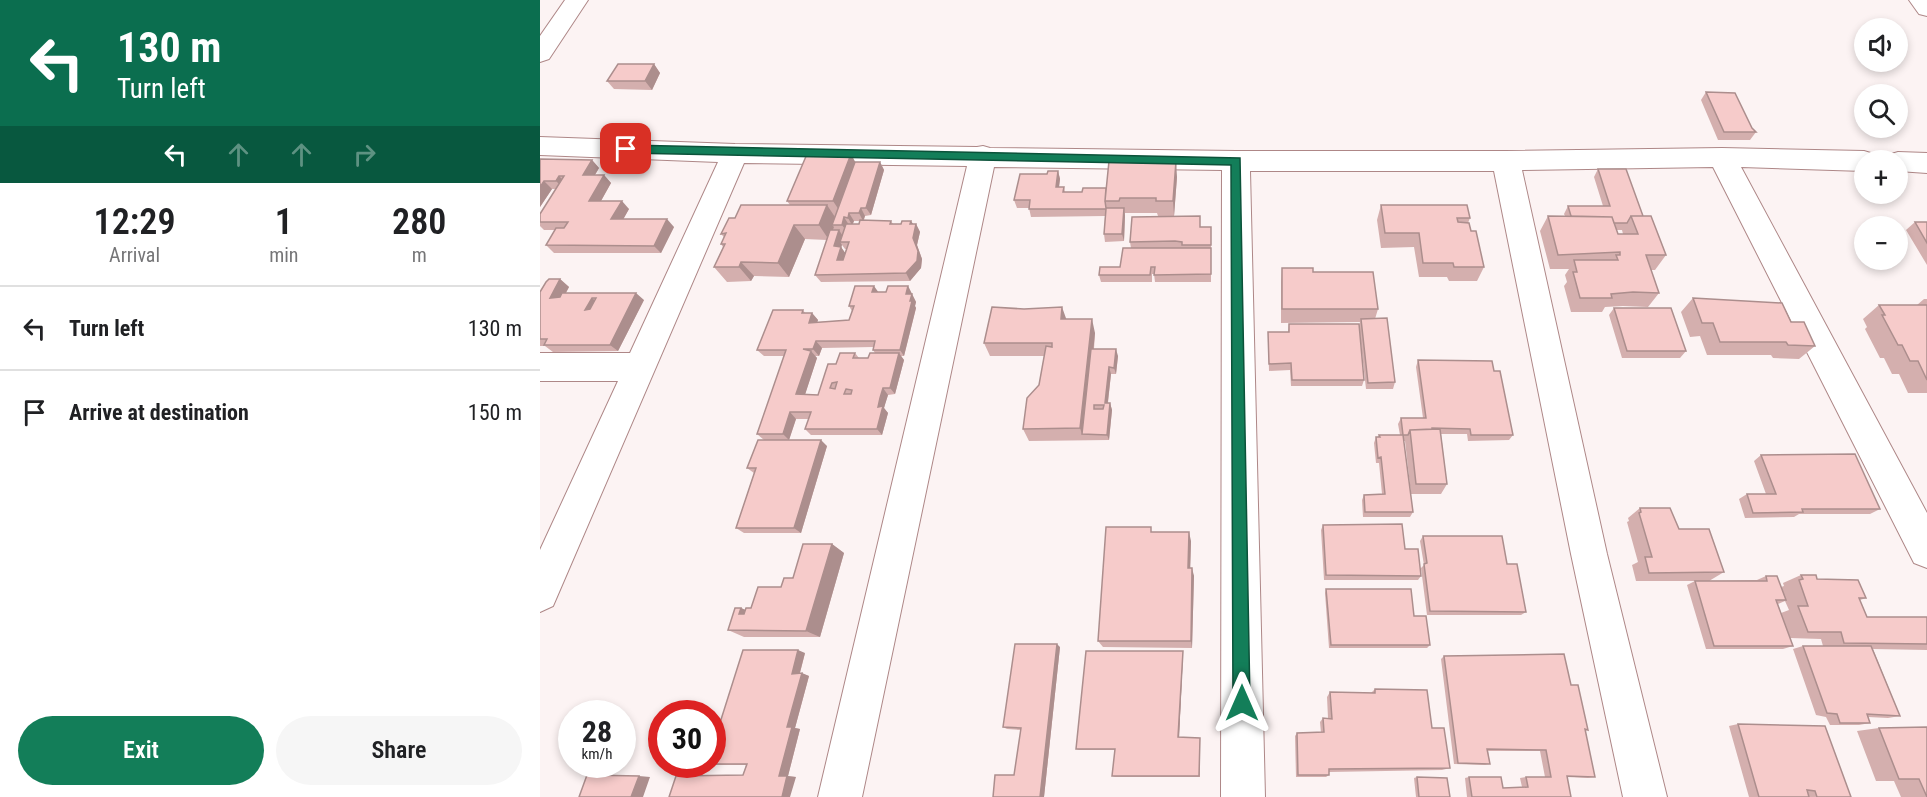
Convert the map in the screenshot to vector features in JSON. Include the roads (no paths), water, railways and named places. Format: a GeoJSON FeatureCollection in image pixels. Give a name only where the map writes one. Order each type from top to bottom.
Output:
{"type":"FeatureCollection","features":[{"type":"Feature","properties":{"kind":"street"},"geometry":{"type":"LineString","coordinates":[[540,54],[577,0]]}},
{"type":"Feature","properties":{"kind":"street"},"geometry":{"type":"LineString","coordinates":[[1920,0],[1927,9]]}},
{"type":"Feature","properties":{"kind":"street"},"geometry":{"type":"LineString","coordinates":[[540,146],[735,153],[1236,161],[1506,161],[1722,157],[1854,161]]}},
{"type":"Feature","properties":{"kind":"street"},"geometry":{"type":"LineString","coordinates":[[540,592],[735,153]]}},
{"type":"Feature","properties":{"kind":"street"},"geometry":{"type":"LineString","coordinates":[[840,797],[983,156]]}},
{"type":"Feature","properties":{"kind":"street"},"geometry":{"type":"LineString","coordinates":[[1722,157],[1927,550]]}},
{"type":"Feature","properties":{"kind":"street"},"geometry":{"type":"LineString","coordinates":[[1236,161],[1243,797]]}},
{"type":"Feature","properties":{"kind":"street"},"geometry":{"type":"LineString","coordinates":[[1506,161],[1589,554],[1645,797]]}},
{"type":"Feature","properties":{"kind":"street"},"geometry":{"type":"LineString","coordinates":[[1908,162],[1927,163]]}},
{"type":"Feature","properties":{"kind":"street"},"geometry":{"type":"LineString","coordinates":[[540,367],[640,367]]}}]}
